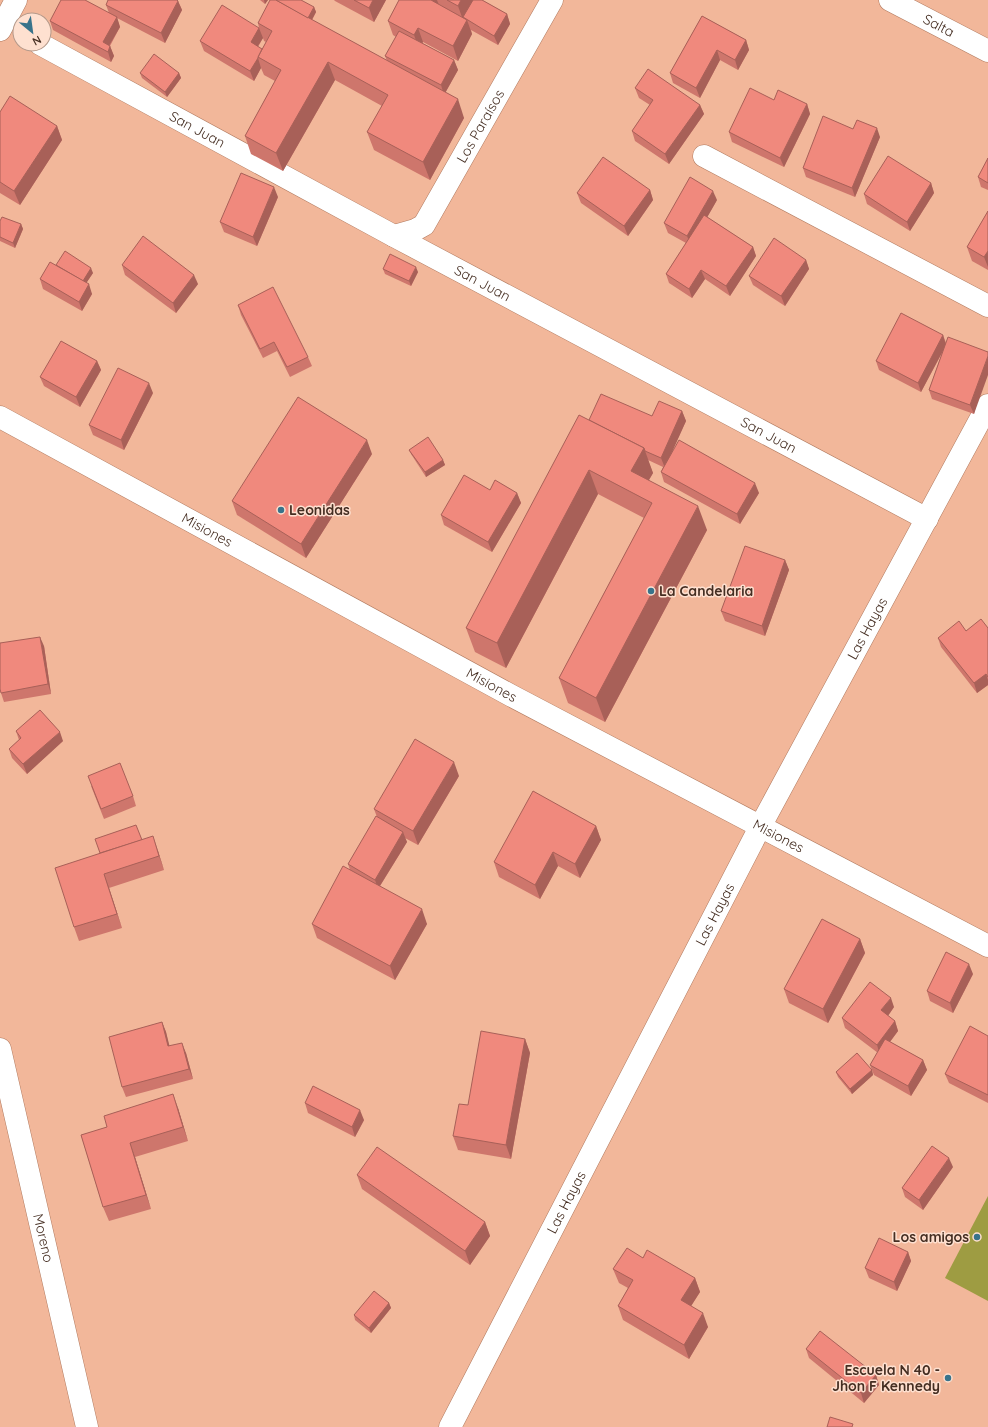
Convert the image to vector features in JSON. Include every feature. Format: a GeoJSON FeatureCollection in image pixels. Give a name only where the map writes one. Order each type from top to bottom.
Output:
{"type":"FeatureCollection","features":[{"type":"Feature","properties":{"kind":"street"},"geometry":{"type":"LineString","coordinates":[[8,29],[16,0]]}},
{"type":"Feature","properties":{"kind":"street","name":"Los Paraísos"},"geometry":{"type":"LineString","coordinates":[[394,236],[415,230],[424,225],[552,0]]}},
{"type":"Feature","properties":{"kind":"street","name":"Salta"},"geometry":{"type":"LineString","coordinates":[[890,0],[988,51]]}},
{"type":"Feature","properties":{"kind":"street","name":"San Juan"},"geometry":{"type":"LineString","coordinates":[[52,51],[394,236],[927,519]]}},
{"type":"Feature","properties":{"kind":"street"},"geometry":{"type":"LineString","coordinates":[[704,156],[988,306]]}},
{"type":"Feature","properties":{"kind":"street","name":"Las Hayas"},"geometry":{"type":"LineString","coordinates":[[450,1427],[760,827],[988,405]]}},
{"type":"Feature","properties":{"kind":"street","name":"Misiones"},"geometry":{"type":"LineString","coordinates":[[0,417],[512,696],[988,946]]}},
{"type":"Feature","properties":{"kind":"street","name":"Moreno"},"geometry":{"type":"LineString","coordinates":[[0,1049],[87,1427]]}},
{"type":"Feature","properties":{"kind":"shaded area","name":"Los amigos"},"geometry":{"type":"Polygon","coordinates":[[[988,1196],[988,1301],[945,1278],[988,1196]]]}},
{"type":"Feature","properties":{"kind":"building"},"geometry":{"type":"Polygon","coordinates":[[[61,0],[85,0],[117,17],[103,42],[110,46],[108,52],[52,22],[52,17],[61,0]]]}},
{"type":"Feature","properties":{"kind":"building"},"geometry":{"type":"Polygon","coordinates":[[[108,0],[178,1],[161,33],[106,5],[108,0]]]}},
{"type":"Feature","properties":{"kind":"building"},"geometry":{"type":"Polygon","coordinates":[[[270,0],[276,0],[458,99],[423,162],[367,132],[388,95],[328,62],[276,153],[245,136],[281,70],[258,57],[272,31],[258,23],[270,0]]]}},
{"type":"Feature","properties":{"kind":"building"},"geometry":{"type":"Polygon","coordinates":[[[276,0],[301,0],[314,7],[308,18],[276,0]]]}},
{"type":"Feature","properties":{"kind":"building"},"geometry":{"type":"Polygon","coordinates":[[[354,0],[373,0],[369,8],[354,0]]]}},
{"type":"Feature","properties":{"kind":"building"},"geometry":{"type":"Polygon","coordinates":[[[399,0],[431,0],[467,20],[453,46],[418,28],[414,35],[388,21],[399,0]]]}},
{"type":"Feature","properties":{"kind":"building"},"geometry":{"type":"Polygon","coordinates":[[[447,0],[461,0],[458,6],[447,0]]]}},
{"type":"Feature","properties":{"kind":"building"},"geometry":{"type":"Polygon","coordinates":[[[473,0],[482,0],[507,14],[494,36],[463,17],[473,0]]]}},
{"type":"Feature","properties":{"kind":"building"},"geometry":{"type":"Polygon","coordinates":[[[222,5],[259,28],[251,42],[262,49],[250,71],[200,41],[222,5]]]}},
{"type":"Feature","properties":{"kind":"building"},"geometry":{"type":"Polygon","coordinates":[[[702,16],[746,40],[735,60],[717,50],[696,88],[670,73],[702,16]]]}},
{"type":"Feature","properties":{"kind":"building"},"geometry":{"type":"Polygon","coordinates":[[[399,31],[454,60],[441,85],[385,56],[399,31]]]}},
{"type":"Feature","properties":{"kind":"building"},"geometry":{"type":"Polygon","coordinates":[[[154,54],[179,73],[165,92],[140,73],[154,54]]]}},
{"type":"Feature","properties":{"kind":"building"},"geometry":{"type":"Polygon","coordinates":[[[648,69],[700,105],[665,154],[632,131],[653,100],[635,88],[648,69]]]}},
{"type":"Feature","properties":{"kind":"building"},"geometry":{"type":"Polygon","coordinates":[[[750,88],[774,100],[778,90],[807,104],[780,158],[729,132],[750,88]]]}},
{"type":"Feature","properties":{"kind":"building"},"geometry":{"type":"Polygon","coordinates":[[[10,96],[57,126],[14,191],[0,182],[0,112],[10,96]]]}},
{"type":"Feature","properties":{"kind":"building"},"geometry":{"type":"Polygon","coordinates":[[[823,116],[853,129],[857,120],[877,128],[852,188],[803,168],[823,116]]]}},
{"type":"Feature","properties":{"kind":"building"},"geometry":{"type":"Polygon","coordinates":[[[888,156],[931,183],[907,222],[864,194],[888,156]]]}},
{"type":"Feature","properties":{"kind":"building"},"geometry":{"type":"Polygon","coordinates":[[[603,157],[650,190],[624,226],[577,193],[603,157]]]}},
{"type":"Feature","properties":{"kind":"building"},"geometry":{"type":"Polygon","coordinates":[[[988,158],[988,183],[978,177],[988,158]]]}},
{"type":"Feature","properties":{"kind":"building"},"geometry":{"type":"Polygon","coordinates":[[[241,173],[274,187],[253,237],[220,222],[241,173]]]}},
{"type":"Feature","properties":{"kind":"building"},"geometry":{"type":"Polygon","coordinates":[[[690,177],[713,191],[687,236],[664,223],[690,177]]]}},
{"type":"Feature","properties":{"kind":"building"},"geometry":{"type":"Polygon","coordinates":[[[988,211],[988,251],[984,257],[967,247],[988,211]]]}},
{"type":"Feature","properties":{"kind":"building"},"geometry":{"type":"Polygon","coordinates":[[[704,215],[753,247],[726,286],[701,270],[689,289],[666,274],[704,215]]]}},
{"type":"Feature","properties":{"kind":"building"},"geometry":{"type":"Polygon","coordinates":[[[2,217],[21,224],[13,243],[0,237],[0,221],[2,217]]]}},
{"type":"Feature","properties":{"kind":"building"},"geometry":{"type":"Polygon","coordinates":[[[143,236],[194,275],[173,303],[122,265],[143,236]]]}},
{"type":"Feature","properties":{"kind":"building"},"geometry":{"type":"Polygon","coordinates":[[[774,238],[806,260],[781,296],[749,276],[774,238]]]}},
{"type":"Feature","properties":{"kind":"building"},"geometry":{"type":"Polygon","coordinates":[[[65,251],[91,268],[83,281],[56,265],[65,251]]]}},
{"type":"Feature","properties":{"kind":"building"},"geometry":{"type":"Polygon","coordinates":[[[390,254],[416,267],[409,281],[383,269],[390,254]]]}},
{"type":"Feature","properties":{"kind":"building"},"geometry":{"type":"Polygon","coordinates":[[[50,262],[89,284],[79,302],[40,279],[50,262]]]}},
{"type":"Feature","properties":{"kind":"building"},"geometry":{"type":"Polygon","coordinates":[[[273,287],[308,357],[287,367],[274,342],[260,349],[238,305],[273,287]]]}},
{"type":"Feature","properties":{"kind":"building"},"geometry":{"type":"Polygon","coordinates":[[[901,313],[943,335],[918,383],[876,361],[901,313]]]}},
{"type":"Feature","properties":{"kind":"building"},"geometry":{"type":"Polygon","coordinates":[[[948,337],[988,352],[988,356],[970,405],[929,390],[948,337]]]}},
{"type":"Feature","properties":{"kind":"building"},"geometry":{"type":"Polygon","coordinates":[[[61,341],[97,361],[76,397],[40,377],[61,341]]]}},
{"type":"Feature","properties":{"kind":"building"},"geometry":{"type":"Polygon","coordinates":[[[118,368],[149,383],[121,440],[89,425],[118,368]]]}},
{"type":"Feature","properties":{"kind":"building"},"geometry":{"type":"Polygon","coordinates":[[[601,394],[652,416],[659,401],[682,411],[661,458],[645,451],[644,448],[589,420],[601,394]]]}},
{"type":"Feature","properties":{"kind":"building"},"geometry":{"type":"Polygon","coordinates":[[[298,397],[367,440],[301,544],[232,501],[298,397]]]}},
{"type":"Feature","properties":{"kind":"building"},"geometry":{"type":"Polygon","coordinates":[[[579,415],[644,448],[631,471],[698,506],[596,698],[559,678],[652,503],[589,470],[497,643],[466,628],[579,415]]]}},
{"type":"Feature","properties":{"kind":"building"},"geometry":{"type":"Polygon","coordinates":[[[428,437],[443,460],[425,472],[409,450],[428,437]]]}},
{"type":"Feature","properties":{"kind":"building"},"geometry":{"type":"Polygon","coordinates":[[[679,440],[755,483],[737,514],[661,472],[679,440]]]}},
{"type":"Feature","properties":{"kind":"building"},"geometry":{"type":"Polygon","coordinates":[[[464,475],[490,490],[495,480],[517,493],[488,542],[441,515],[464,475]]]}},
{"type":"Feature","properties":{"kind":"building"},"geometry":{"type":"Polygon","coordinates":[[[745,546],[785,560],[762,626],[721,611],[745,546]]]}},
{"type":"Feature","properties":{"kind":"building"},"geometry":{"type":"Polygon","coordinates":[[[981,619],[988,628],[988,677],[986,674],[974,683],[938,638],[959,621],[966,631],[981,619]]]}},
{"type":"Feature","properties":{"kind":"building"},"geometry":{"type":"Polygon","coordinates":[[[40,637],[48,684],[1,693],[0,643],[40,637]]]}},
{"type":"Feature","properties":{"kind":"building"},"geometry":{"type":"Polygon","coordinates":[[[40,710],[60,732],[23,764],[9,749],[21,738],[16,731],[40,710]]]}},
{"type":"Feature","properties":{"kind":"building"},"geometry":{"type":"Polygon","coordinates":[[[415,739],[454,762],[413,831],[374,809],[415,739]]]}},
{"type":"Feature","properties":{"kind":"building"},"geometry":{"type":"Polygon","coordinates":[[[120,763],[133,796],[101,809],[88,776],[120,763]]]}},
{"type":"Feature","properties":{"kind":"building"},"geometry":{"type":"Polygon","coordinates":[[[533,791],[596,826],[575,864],[553,852],[535,885],[494,862],[533,791]]]}},
{"type":"Feature","properties":{"kind":"building"},"geometry":{"type":"Polygon","coordinates":[[[376,816],[403,832],[375,880],[348,864],[376,816]]]}},
{"type":"Feature","properties":{"kind":"building"},"geometry":{"type":"Polygon","coordinates":[[[136,825],[142,840],[100,853],[95,839],[136,825]]]}},
{"type":"Feature","properties":{"kind":"building"},"geometry":{"type":"Polygon","coordinates":[[[153,836],[159,856],[104,874],[117,914],[74,927],[55,868],[153,836]]]}},
{"type":"Feature","properties":{"kind":"building"},"geometry":{"type":"Polygon","coordinates":[[[343,866],[422,909],[390,966],[312,924],[343,866]]]}},
{"type":"Feature","properties":{"kind":"building"},"geometry":{"type":"Polygon","coordinates":[[[822,919],[860,939],[823,1009],[784,989],[822,919]]]}},
{"type":"Feature","properties":{"kind":"building"},"geometry":{"type":"Polygon","coordinates":[[[946,952],[969,964],[950,1003],[927,991],[946,952]]]}},
{"type":"Feature","properties":{"kind":"building"},"geometry":{"type":"Polygon","coordinates":[[[870,982],[891,998],[881,1010],[895,1021],[877,1045],[842,1018],[870,982]]]}},
{"type":"Feature","properties":{"kind":"building"},"geometry":{"type":"Polygon","coordinates":[[[162,1022],[168,1046],[182,1043],[189,1069],[122,1087],[109,1037],[162,1022]]]}},
{"type":"Feature","properties":{"kind":"building"},"geometry":{"type":"Polygon","coordinates":[[[970,1026],[988,1036],[988,1095],[945,1074],[970,1026]]]}},
{"type":"Feature","properties":{"kind":"building"},"geometry":{"type":"Polygon","coordinates":[[[481,1031],[525,1039],[506,1145],[453,1136],[459,1104],[468,1105],[481,1031]]]}},
{"type":"Feature","properties":{"kind":"building"},"geometry":{"type":"Polygon","coordinates":[[[885,1039],[923,1060],[908,1086],[870,1065],[885,1039]]]}},
{"type":"Feature","properties":{"kind":"building"},"geometry":{"type":"Polygon","coordinates":[[[857,1053],[872,1070],[850,1089],[836,1072],[857,1053]]]}},
{"type":"Feature","properties":{"kind":"building"},"geometry":{"type":"Polygon","coordinates":[[[313,1086],[360,1110],[352,1127],[305,1103],[313,1086]]]}},
{"type":"Feature","properties":{"kind":"building"},"geometry":{"type":"Polygon","coordinates":[[[173,1094],[183,1127],[130,1143],[146,1195],[103,1207],[81,1135],[107,1127],[104,1116],[173,1094]]]}},
{"type":"Feature","properties":{"kind":"building"},"geometry":{"type":"Polygon","coordinates":[[[932,1146],[949,1158],[919,1200],[902,1188],[932,1146]]]}},
{"type":"Feature","properties":{"kind":"building"},"geometry":{"type":"Polygon","coordinates":[[[377,1147],[485,1222],[465,1251],[357,1175],[377,1147]]]}},
{"type":"Feature","properties":{"kind":"building"},"geometry":{"type":"Polygon","coordinates":[[[879,1238],[908,1252],[894,1282],[865,1268],[879,1238]]]}},
{"type":"Feature","properties":{"kind":"building"},"geometry":{"type":"Polygon","coordinates":[[[627,1248],[643,1258],[647,1250],[695,1278],[681,1300],[703,1313],[684,1345],[618,1306],[633,1280],[613,1269],[627,1248]]]}},
{"type":"Feature","properties":{"kind":"building"},"geometry":{"type":"Polygon","coordinates":[[[374,1291],[389,1303],[369,1328],[354,1315],[374,1291]]]}},
{"type":"Feature","properties":{"kind":"building"},"geometry":{"type":"Polygon","coordinates":[[[820,1331],[876,1375],[861,1393],[806,1349],[820,1331]]]}},
{"type":"Feature","properties":{"kind":"building"},"geometry":{"type":"Polygon","coordinates":[[[830,1417],[853,1424],[852,1427],[827,1427],[830,1417]]]}},
{"type":"Feature","properties":{"kind":"place","name":"Leonidas"},"geometry":{"type":"Point","coordinates":[281,510]}},
{"type":"Feature","properties":{"kind":"place","name":"La Candelaria"},"geometry":{"type":"Point","coordinates":[651,591]}},
{"type":"Feature","properties":{"kind":"place","name":"Los amigos"},"geometry":{"type":"Point","coordinates":[977,1237]}},
{"type":"Feature","properties":{"kind":"place","name":"Escuela N 40 - Jhon F Kennedy"},"geometry":{"type":"Point","coordinates":[948,1378]}}]}
